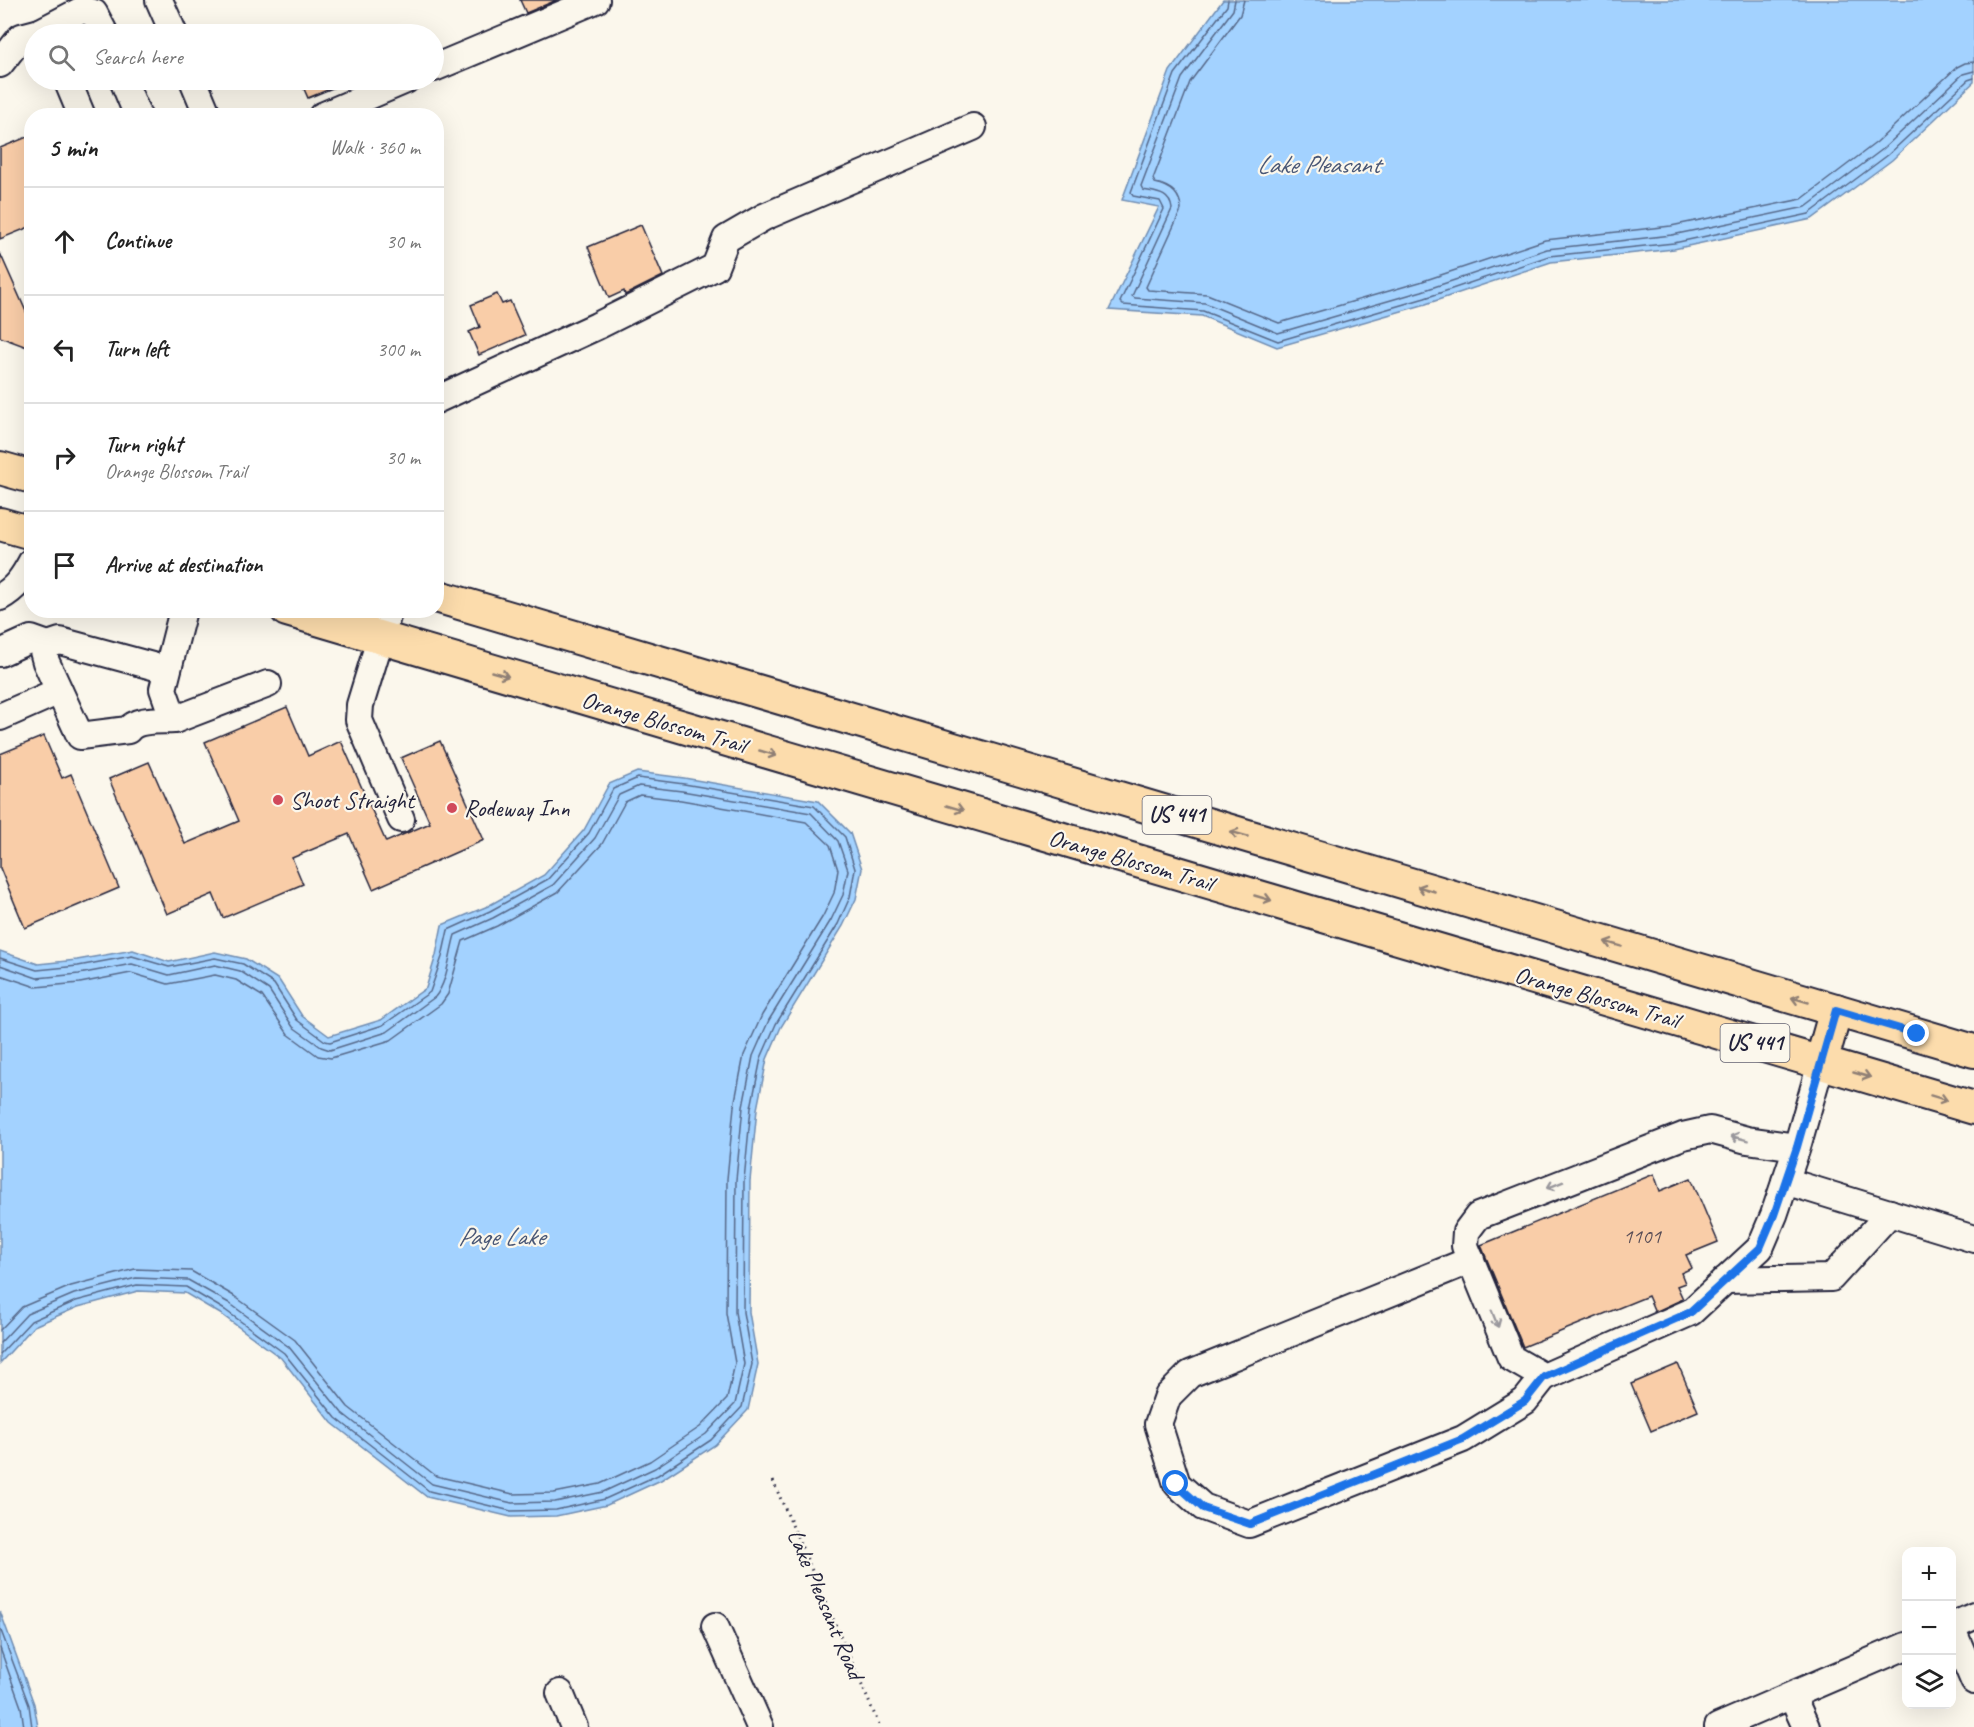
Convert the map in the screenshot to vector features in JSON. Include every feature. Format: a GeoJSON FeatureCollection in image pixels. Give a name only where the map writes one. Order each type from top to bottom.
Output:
{"type":"FeatureCollection","features":[{"type":"Feature","properties":{"kind":"main road"},"geometry":{"type":"LineString","coordinates":[[0,468],[24,475]]}},
{"type":"Feature","properties":{"kind":"main road"},"geometry":{"type":"LineString","coordinates":[[0,524],[24,531]]}},
{"type":"Feature","properties":{"kind":"main road","name":"US 441"},"geometry":{"type":"LineString","coordinates":[[444,598],[1974,1051]]}},
{"type":"Feature","properties":{"kind":"main road","name":"Orange Blossom Trail"},"geometry":{"type":"LineString","coordinates":[[339,618],[385,625],[1974,1108]]}},
{"type":"Feature","properties":{"kind":"main road"},"geometry":{"type":"LineString","coordinates":[[1821,1063],[1836,1010]]}},
{"type":"Feature","properties":{"kind":"street"},"geometry":{"type":"LineString","coordinates":[[159,0],[170,24]]}},
{"type":"Feature","properties":{"kind":"street"},"geometry":{"type":"LineString","coordinates":[[444,64],[596,0]]}},
{"type":"Feature","properties":{"kind":"street"},"geometry":{"type":"LineString","coordinates":[[57,24],[82,10],[94,12],[100,24]]}},
{"type":"Feature","properties":{"kind":"street"},"geometry":{"type":"LineString","coordinates":[[0,64],[21,37],[24,36]]}},
{"type":"Feature","properties":{"kind":"street"},"geometry":{"type":"LineString","coordinates":[[71,90],[79,108]]}},
{"type":"Feature","properties":{"kind":"street"},"geometry":{"type":"LineString","coordinates":[[127,90],[135,108]]}},
{"type":"Feature","properties":{"kind":"street"},"geometry":{"type":"LineString","coordinates":[[197,90],[205,108]]}},
{"type":"Feature","properties":{"kind":"street"},"geometry":{"type":"LineString","coordinates":[[341,108],[383,90]]}},
{"type":"Feature","properties":{"kind":"street"},"geometry":{"type":"LineString","coordinates":[[444,396],[597,326],[715,267],[726,239],[765,217],[973,127]]}},
{"type":"Feature","properties":{"kind":"street"},"geometry":{"type":"LineString","coordinates":[[0,597],[10,592],[24,576]]}},
{"type":"Feature","properties":{"kind":"street"},"geometry":{"type":"LineString","coordinates":[[174,720],[163,689],[181,618]]}},
{"type":"Feature","properties":{"kind":"street"},"geometry":{"type":"LineString","coordinates":[[385,625],[360,705],[359,720],[401,819]]}},
{"type":"Feature","properties":{"kind":"street"},"geometry":{"type":"LineString","coordinates":[[0,653],[31,639],[48,645]]}},
{"type":"Feature","properties":{"kind":"street"},"geometry":{"type":"LineString","coordinates":[[167,670],[60,641],[48,645],[43,651],[80,736],[128,730],[132,724],[139,722],[174,720],[268,684]]}},
{"type":"Feature","properties":{"kind":"street"},"geometry":{"type":"LineString","coordinates":[[0,717],[59,691]]}},
{"type":"Feature","properties":{"kind":"street"},"geometry":{"type":"LineString","coordinates":[[1471,1260],[1190,1374],[1168,1396],[1158,1424],[1176,1484],[1203,1508],[1250,1524],[1463,1439],[1525,1401],[1544,1377],[1691,1312],[1760,1248],[1797,1147],[1821,1063]]}},
{"type":"Feature","properties":{"kind":"street"},"geometry":{"type":"LineString","coordinates":[[1544,1377],[1511,1358],[1465,1246],[1466,1232],[1478,1216],[1683,1136],[1710,1130],[1748,1140],[1797,1147]]}},
{"type":"Feature","properties":{"kind":"street"},"geometry":{"type":"LineString","coordinates":[[1785,1181],[1974,1239]]}},
{"type":"Feature","properties":{"kind":"street"},"geometry":{"type":"LineString","coordinates":[[1725,1280],[1832,1278],[1890,1213]]}},
{"type":"Feature","properties":{"kind":"street"},"geometry":{"type":"LineString","coordinates":[[1956,1626],[1974,1616]]}},
{"type":"Feature","properties":{"kind":"street"},"geometry":{"type":"LineString","coordinates":[[715,1626],[760,1727]]}},
{"type":"Feature","properties":{"kind":"street"},"geometry":{"type":"LineString","coordinates":[[1956,1638],[1974,1681]]}},
{"type":"Feature","properties":{"kind":"street"},"geometry":{"type":"LineString","coordinates":[[1718,1727],[1902,1648]]}},
{"type":"Feature","properties":{"kind":"street"},"geometry":{"type":"LineString","coordinates":[[560,1693],[574,1727]]}},
{"type":"Feature","properties":{"kind":"street"},"geometry":{"type":"LineString","coordinates":[[1792,1696],[1806,1727]]}},
{"type":"Feature","properties":{"kind":"path","name":"Lake Pleasant Road"},"geometry":{"type":"LineString","coordinates":[[773,1481],[880,1727]]}},
{"type":"Feature","properties":{"kind":"water","name":"Lake Pleasant"},"geometry":{"type":"Polygon","coordinates":[[[1223,0],[1974,0],[1974,82],[1892,160],[1812,219],[1674,249],[1551,262],[1426,304],[1277,347],[1202,316],[1109,310],[1159,207],[1122,200],[1170,71],[1223,0]]]}},
{"type":"Feature","properties":{"kind":"water","name":"Page Lake"},"geometry":{"type":"Polygon","coordinates":[[[637,772],[818,801],[850,833],[862,869],[856,899],[843,926],[781,1027],[767,1059],[757,1109],[750,1181],[749,1312],[758,1364],[748,1410],[715,1445],[661,1480],[607,1505],[556,1516],[511,1517],[427,1497],[332,1423],[281,1358],[222,1315],[185,1293],[138,1291],[78,1307],[34,1326],[0,1363],[0,951],[38,964],[133,950],[169,962],[215,952],[246,959],[279,980],[302,1016],[329,1036],[381,1020],[426,988],[442,925],[488,906],[544,875],[584,830],[609,784],[637,772]]]}},
{"type":"Feature","properties":{"kind":"water"},"geometry":{"type":"Polygon","coordinates":[[[0,1611],[34,1704],[38,1727],[0,1727],[0,1611]]]}},
{"type":"Feature","properties":{"kind":"building"},"geometry":{"type":"Polygon","coordinates":[[[520,0],[557,0],[526,13],[520,0]]]}},
{"type":"Feature","properties":{"kind":"building"},"geometry":{"type":"Polygon","coordinates":[[[304,90],[328,90],[308,98],[304,90]]]}},
{"type":"Feature","properties":{"kind":"building"},"geometry":{"type":"Polygon","coordinates":[[[24,138],[24,229],[0,239],[0,148],[24,138]]]}},
{"type":"Feature","properties":{"kind":"building"},"geometry":{"type":"Polygon","coordinates":[[[641,225],[663,276],[625,295],[624,291],[609,298],[588,247],[641,225]]]}},
{"type":"Feature","properties":{"kind":"building"},"geometry":{"type":"Polygon","coordinates":[[[0,253],[24,307],[24,346],[0,337],[0,253]]]}},
{"type":"Feature","properties":{"kind":"building"},"geometry":{"type":"Polygon","coordinates":[[[497,294],[502,304],[510,301],[525,335],[479,355],[469,332],[480,327],[471,305],[497,294]]]}},
{"type":"Feature","properties":{"kind":"building","name":"Shoot Straight"},"geometry":{"type":"Polygon","coordinates":[[[287,707],[308,756],[341,741],[386,842],[430,823],[401,758],[440,741],[484,840],[373,889],[349,834],[292,858],[303,884],[223,918],[213,894],[167,914],[109,779],[149,762],[185,844],[239,821],[205,742],[287,707]]]}},
{"type":"Feature","properties":{"kind":"building"},"geometry":{"type":"Polygon","coordinates":[[[44,736],[62,778],[71,774],[119,888],[25,928],[0,868],[0,754],[44,736]]]}},
{"type":"Feature","properties":{"kind":"building"},"geometry":{"type":"Polygon","coordinates":[[[1654,1174],[1660,1191],[1691,1178],[1718,1242],[1686,1255],[1692,1268],[1681,1273],[1685,1283],[1677,1286],[1683,1299],[1655,1312],[1648,1296],[1523,1347],[1481,1245],[1654,1174]]]}},
{"type":"Feature","properties":{"kind":"building"},"geometry":{"type":"Polygon","coordinates":[[[1678,1364],[1698,1411],[1651,1431],[1631,1384],[1678,1364]]]}},
{"type":"Feature","properties":{"kind":"place","name":"Shoot Straight"},"geometry":{"type":"Point","coordinates":[278,800]}},
{"type":"Feature","properties":{"kind":"place","name":"Rodeway Inn"},"geometry":{"type":"Point","coordinates":[452,808]}},
{"type":"Feature","properties":{"kind":"route"},"geometry":{"type":"LineString","coordinates":[[1176,1484],[1203,1508],[1250,1524],[1463,1439],[1525,1401],[1544,1377],[1691,1312],[1760,1248],[1797,1147],[1836,1010],[1917,1034]]}}]}
